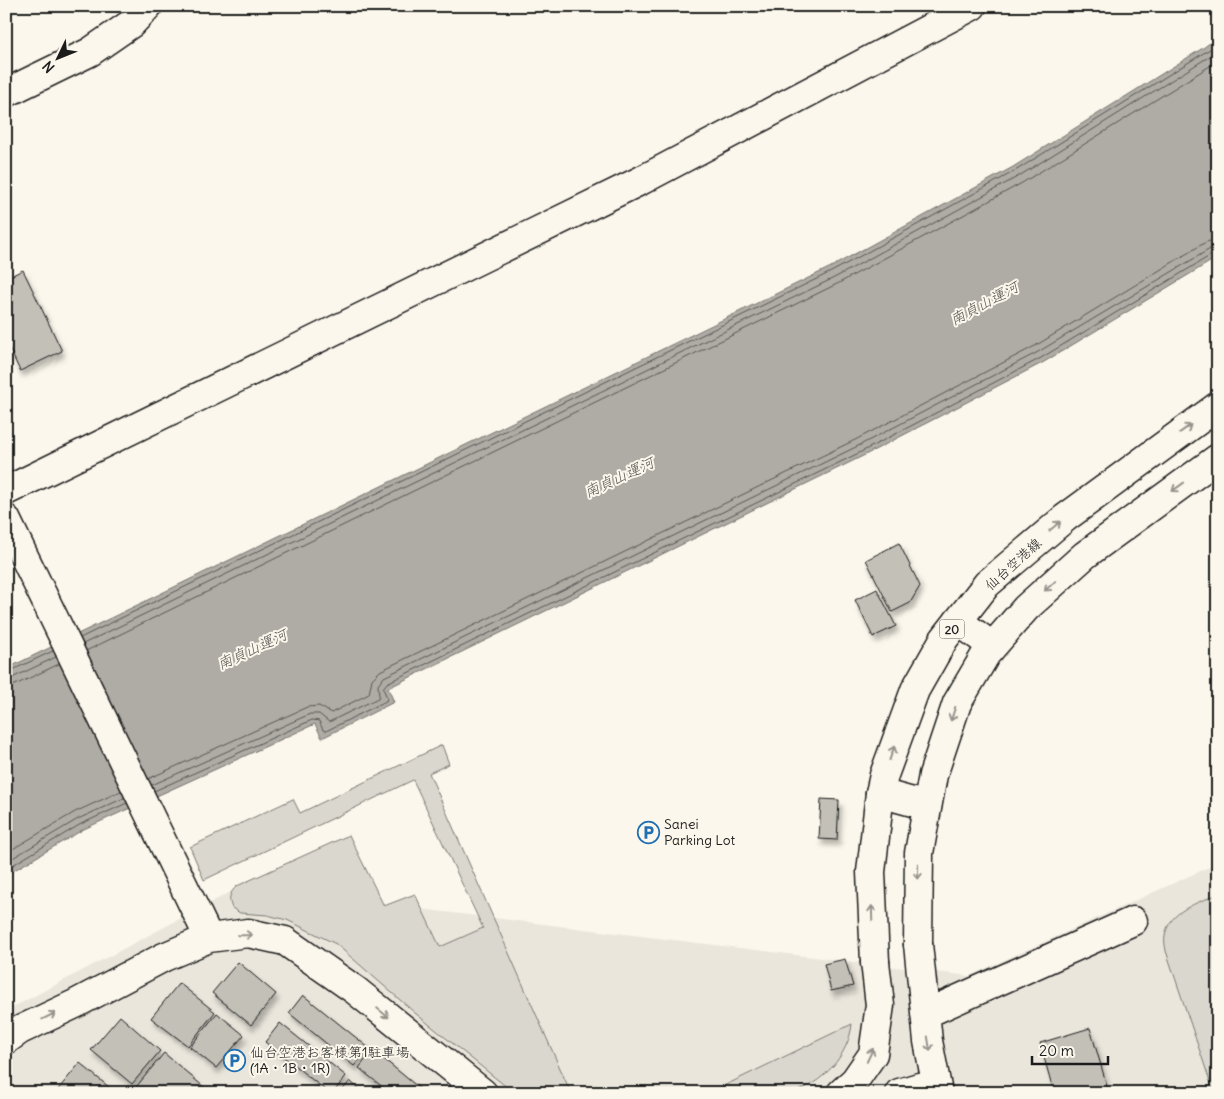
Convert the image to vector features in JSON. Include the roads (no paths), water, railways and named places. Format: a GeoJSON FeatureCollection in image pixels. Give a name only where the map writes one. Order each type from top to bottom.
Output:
{"type":"FeatureCollection","features":[{"type":"Feature","properties":{"kind":"street"},"geometry":{"type":"LineString","coordinates":[[6,93],[90,52],[132,23],[148,6]]}},
{"type":"Feature","properties":{"kind":"street"},"geometry":{"type":"LineString","coordinates":[[6,491],[642,180],[972,6]]}},
{"type":"Feature","properties":{"kind":"street","name":"仙台空港線"},"geometry":{"type":"LineString","coordinates":[[841,1093],[855,1080],[873,1054],[880,1006],[875,962],[871,872],[884,775],[914,690],[944,639],[987,584],[1065,518],[1218,406]]}},
{"type":"Feature","properties":{"kind":"street"},"geometry":{"type":"LineString","coordinates":[[899,1093],[937,1088],[928,1041],[918,944],[918,853],[933,775],[957,703],[986,654],[1026,608],[1084,555],[1218,458]]}},
{"type":"Feature","properties":{"kind":"street"},"geometry":{"type":"LineString","coordinates":[[6,519],[209,938]]}},
{"type":"Feature","properties":{"kind":"street"},"geometry":{"type":"LineString","coordinates":[[958,621],[992,646]]}},
{"type":"Feature","properties":{"kind":"street"},"geometry":{"type":"LineString","coordinates":[[880,794],[927,806]]}},
{"type":"Feature","properties":{"kind":"street"},"geometry":{"type":"LineString","coordinates":[[925,1014],[1132,921]]}},
{"type":"Feature","properties":{"kind":"street"},"geometry":{"type":"LineString","coordinates":[[11,1035],[164,957],[209,938],[248,933],[285,941],[355,990],[483,1093]]}},
{"type":"Feature","properties":{"kind":"water","name":"南貞山運河"},"geometry":{"type":"Polygon","coordinates":[[[1218,37],[1218,257],[1044,362],[865,455],[388,688],[394,702],[322,738],[315,724],[84,829],[6,875],[6,669],[831,267],[1013,167],[1218,37]]]}},
{"type":"Feature","properties":{"kind":"place","name":"Sanei Parking Lot"},"geometry":{"type":"Point","coordinates":[648,832]}},
{"type":"Feature","properties":{"kind":"place","name":"仙台空港お客様第1駐車場 (1A・1B・1R)"},"geometry":{"type":"Point","coordinates":[234,1060]}}]}
